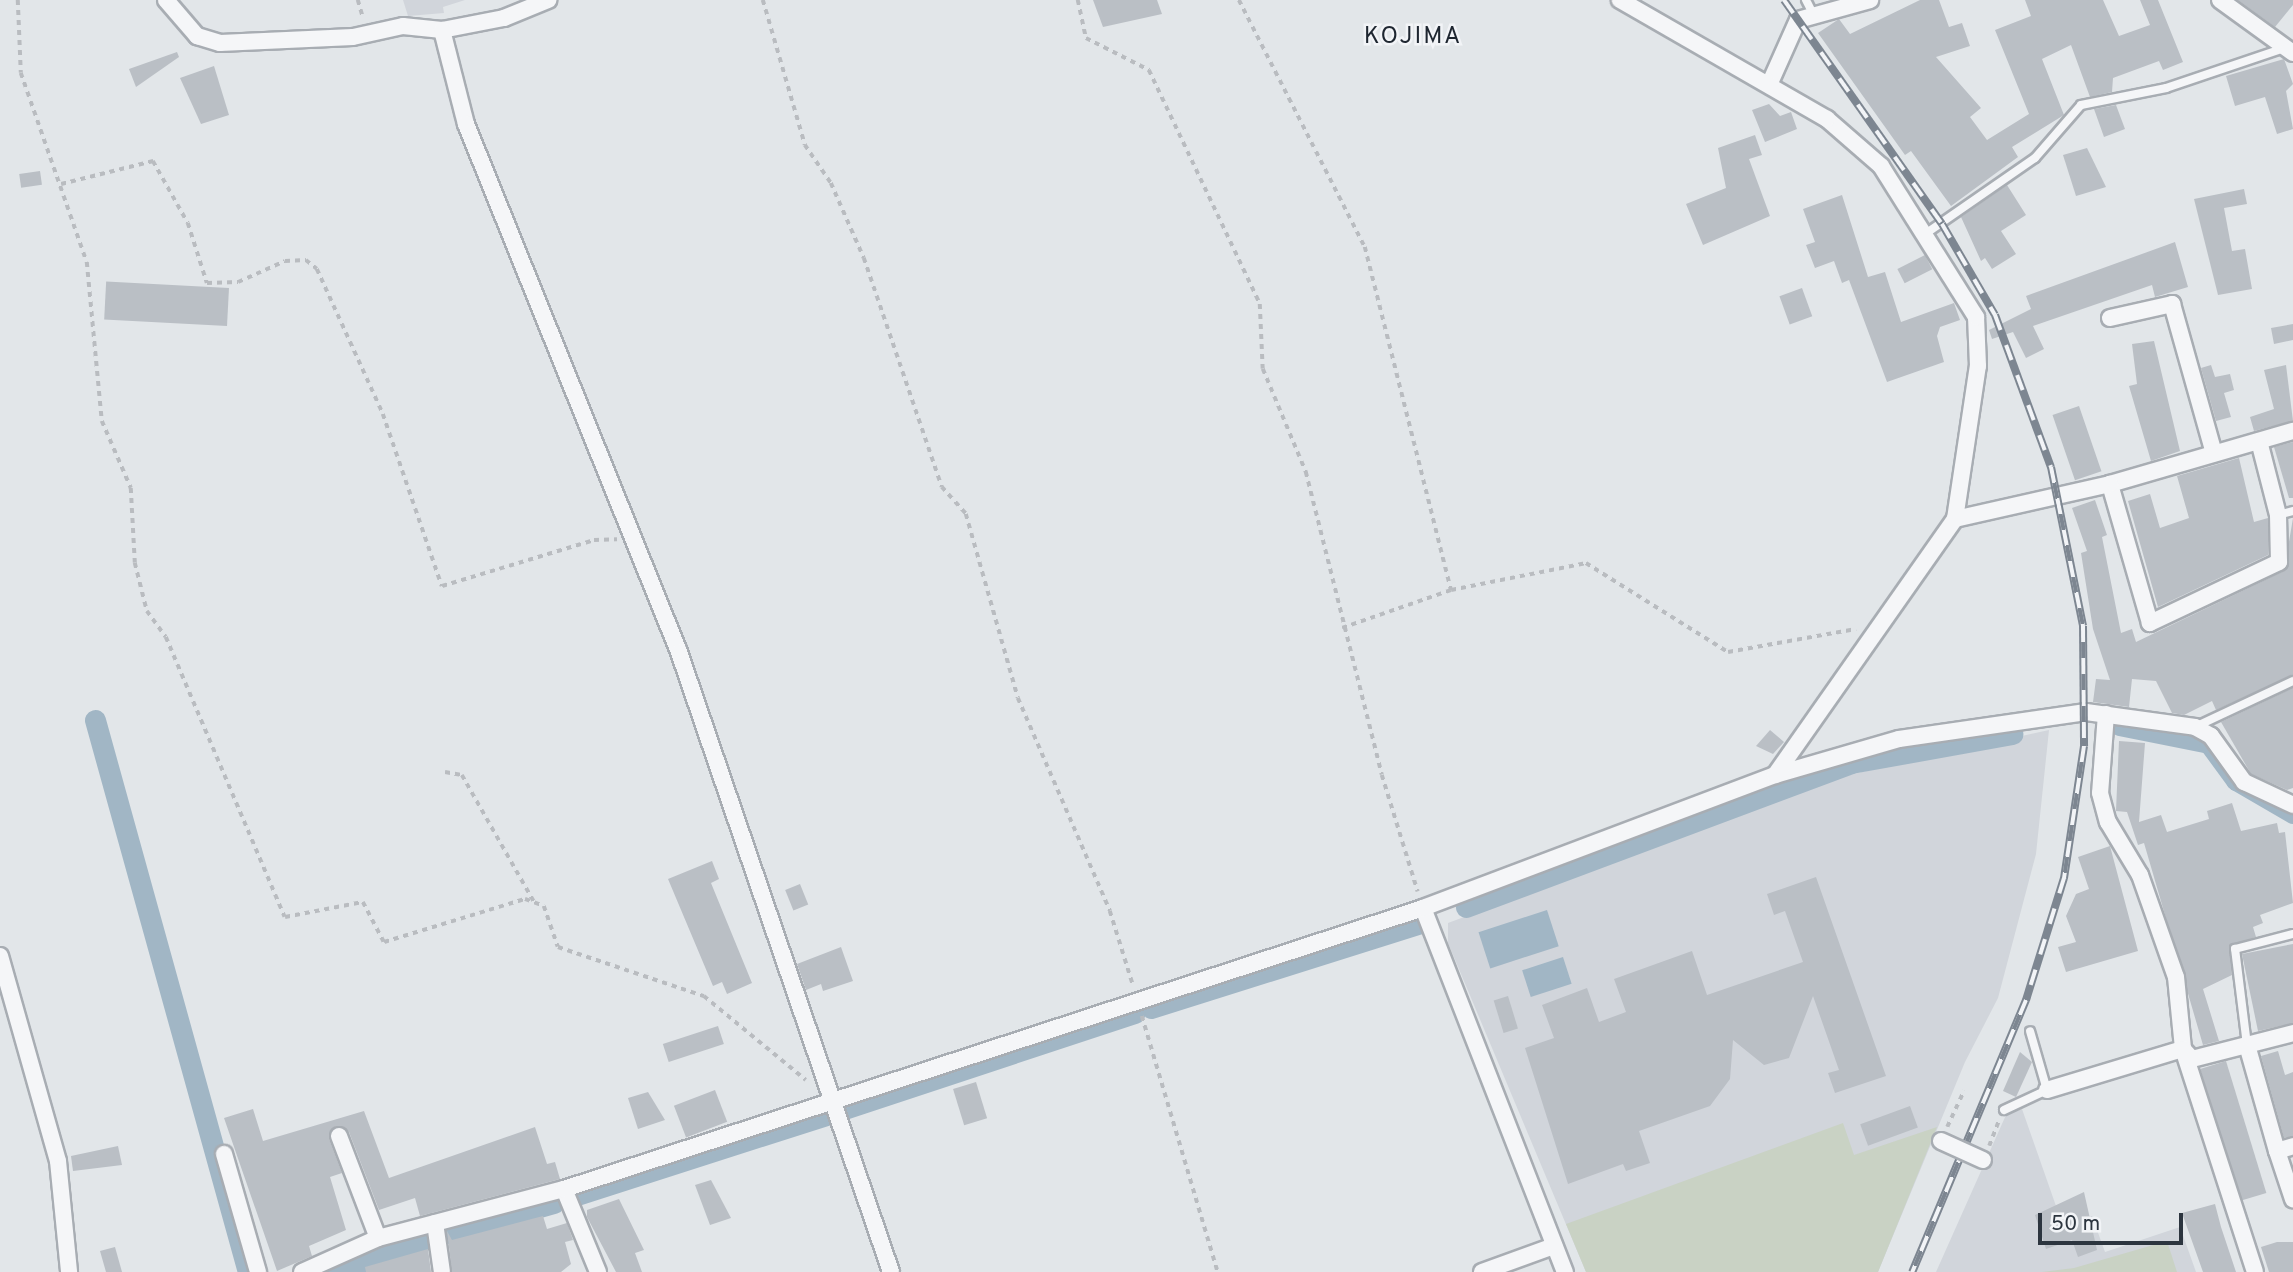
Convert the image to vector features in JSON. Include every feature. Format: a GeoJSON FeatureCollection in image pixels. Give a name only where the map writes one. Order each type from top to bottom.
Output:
{"type":"FeatureCollection","features":[{"type":"Feature","properties":{"kind":"street"},"geometry":{"type":"LineString","coordinates":[[166,0],[205,42],[353,37],[403,26],[442,30],[504,18],[548,0]]}},
{"type":"Feature","properties":{"kind":"street"},"geometry":{"type":"LineString","coordinates":[[1620,0],[1827,119],[1881,166],[1928,232],[1976,317],[1978,366],[1955,519],[1775,775]]}},
{"type":"Feature","properties":{"kind":"street"},"geometry":{"type":"LineString","coordinates":[[1769,85],[1798,20],[1870,0]]}},
{"type":"Feature","properties":{"kind":"street"},"geometry":{"type":"LineString","coordinates":[[2220,0],[2288,50]]}},
{"type":"Feature","properties":{"kind":"street"},"geometry":{"type":"LineString","coordinates":[[442,30],[466,124],[636,538],[738,837],[802,1000],[830,1100],[891,1272]]}},
{"type":"Feature","properties":{"kind":"street"},"geometry":{"type":"LineString","coordinates":[[2110,318],[2172,303],[2214,453]]}},
{"type":"Feature","properties":{"kind":"street"},"geometry":{"type":"LineString","coordinates":[[1955,519],[2109,484],[2293,431]]}},
{"type":"Feature","properties":{"kind":"street"},"geometry":{"type":"LineString","coordinates":[[2109,484],[2150,623],[2279,562],[2286,512],[2259,441]]}},
{"type":"Feature","properties":{"kind":"street"},"geometry":{"type":"LineString","coordinates":[[2106,714],[2100,793],[2108,822],[2140,875],[2176,977],[2183,1049],[2255,1272]]}},
{"type":"Feature","properties":{"kind":"street"},"geometry":{"type":"LineString","coordinates":[[302,1272],[377,1238],[564,1189],[1137,999],[1423,908],[1775,775],[1899,739],[2106,714],[2195,727],[2211,736],[2244,782],[2293,805]]}},
{"type":"Feature","properties":{"kind":"street"},"geometry":{"type":"LineString","coordinates":[[1423,908],[1565,1272]]}},
{"type":"Feature","properties":{"kind":"street"},"geometry":{"type":"LineString","coordinates":[[0,956],[58,1161],[69,1272]]}},
{"type":"Feature","properties":{"kind":"street"},"geometry":{"type":"LineString","coordinates":[[2183,1049],[2192,1059],[2293,1033]]}},
{"type":"Feature","properties":{"kind":"street"},"geometry":{"type":"LineString","coordinates":[[2247,1045],[2285,1149],[2293,1199]]}},
{"type":"Feature","properties":{"kind":"street"},"geometry":{"type":"LineString","coordinates":[[2047,1090],[2183,1049]]}},
{"type":"Feature","properties":{"kind":"street"},"geometry":{"type":"LineString","coordinates":[[339,1136],[377,1238]]}},
{"type":"Feature","properties":{"kind":"street"},"geometry":{"type":"LineString","coordinates":[[1941,1141],[1983,1160]]}},
{"type":"Feature","properties":{"kind":"street"},"geometry":{"type":"LineString","coordinates":[[224,1153],[258,1272]]}},
{"type":"Feature","properties":{"kind":"street"},"geometry":{"type":"LineString","coordinates":[[564,1189],[597,1272]]}},
{"type":"Feature","properties":{"kind":"street"},"geometry":{"type":"LineString","coordinates":[[435,1223],[442,1272]]}},
{"type":"Feature","properties":{"kind":"street"},"geometry":{"type":"LineString","coordinates":[[1482,1272],[1554,1246]]}},
{"type":"Feature","properties":{"kind":"lane"},"geometry":{"type":"LineString","coordinates":[[1806,0],[1814,16]]}},
{"type":"Feature","properties":{"kind":"lane"},"geometry":{"type":"LineString","coordinates":[[1928,232],[2035,158],[2081,105],[2166,88],[2288,50]]}},
{"type":"Feature","properties":{"kind":"lane"},"geometry":{"type":"LineString","coordinates":[[2195,727],[2293,681]]}},
{"type":"Feature","properties":{"kind":"lane"},"geometry":{"type":"LineString","coordinates":[[2247,1045],[2235,949],[2293,934]]}},
{"type":"Feature","properties":{"kind":"lane"},"geometry":{"type":"LineString","coordinates":[[2004,1110],[2047,1090],[2029,1031]]}},
{"type":"Feature","properties":{"kind":"path"},"geometry":{"type":"LineString","coordinates":[[18,0],[21,74],[87,262],[102,421],[131,488],[135,563],[146,611],[166,637],[285,917],[363,902],[384,942],[525,898],[544,906],[558,947],[704,996],[830,1100]]}},
{"type":"Feature","properties":{"kind":"path"},"geometry":{"type":"LineString","coordinates":[[763,0],[806,145],[831,183],[864,258],[942,488],[966,514],[1018,698],[1110,911],[1218,1272]]}},
{"type":"Feature","properties":{"kind":"path"},"geometry":{"type":"LineString","coordinates":[[1078,0],[1086,38],[1149,70],[1260,304],[1264,369],[1306,472],[1342,628],[1423,908]]}},
{"type":"Feature","properties":{"kind":"path"},"geometry":{"type":"LineString","coordinates":[[1240,0],[1365,247],[1451,590]]}},
{"type":"Feature","properties":{"kind":"path"},"geometry":{"type":"LineString","coordinates":[[61,184],[153,161],[188,223],[207,283],[238,282],[285,261],[306,260],[317,269],[383,414],[442,586],[594,540],[636,538]]}},
{"type":"Feature","properties":{"kind":"path"},"geometry":{"type":"LineString","coordinates":[[1342,628],[1451,590],[1586,563],[1728,652],[1880,624]]}},
{"type":"Feature","properties":{"kind":"path"},"geometry":{"type":"LineString","coordinates":[[446,772],[462,775],[534,902]]}},
{"type":"Feature","properties":{"kind":"path"},"geometry":{"type":"LineString","coordinates":[[1941,1141],[1964,1091]]}},
{"type":"Feature","properties":{"kind":"path"},"geometry":{"type":"LineString","coordinates":[[1983,1160],[2004,1110]]}},
{"type":"Feature","properties":{"kind":"shaded area"},"geometry":{"type":"Polygon","coordinates":[[[403,0],[465,0],[443,7],[444,13],[408,16],[403,0]]]}},
{"type":"Feature","properties":{"kind":"shaded area"},"geometry":{"type":"Polygon","coordinates":[[[2049,730],[2036,854],[1998,998],[1965,1062],[1878,1272],[1586,1272],[1448,943],[1448,923],[1844,776],[2049,730]]]}},
{"type":"Feature","properties":{"kind":"shaded area"},"geometry":{"type":"Polygon","coordinates":[[[2022,1109],[2063,1226],[2092,1216],[2105,1252],[2180,1227],[2196,1272],[1936,1272],[2006,1115],[2022,1109]]]}},
{"type":"Feature","properties":{"kind":"green space"},"geometry":{"type":"Polygon","coordinates":[[[1843,1123],[1854,1155],[1937,1127],[1878,1272],[1586,1272],[1566,1224],[1843,1123]]]}},
{"type":"Feature","properties":{"kind":"green space"},"geometry":{"type":"Polygon","coordinates":[[[2167,1241],[2177,1272],[2042,1272],[2074,1268],[2167,1241]]]}},
{"type":"Feature","properties":{"kind":"water"},"geometry":{"type":"Polygon","coordinates":[[[1547,910],[1559,946],[1490,968],[1479,932],[1547,910]]]}},
{"type":"Feature","properties":{"kind":"water"},"geometry":{"type":"Polygon","coordinates":[[[1563,957],[1572,984],[1531,997],[1522,970],[1563,957]]]}},
{"type":"Feature","properties":{"kind":"building"},"geometry":{"type":"Polygon","coordinates":[[[1093,0],[1157,0],[1162,14],[1103,27],[1093,0]]]}},
{"type":"Feature","properties":{"kind":"building"},"geometry":{"type":"Polygon","coordinates":[[[1920,0],[1939,0],[1949,27],[1962,23],[1970,46],[1936,57],[1981,108],[1970,117],[1987,140],[2029,114],[1995,30],[2031,16],[2025,0],[2103,0],[2119,36],[2150,25],[2140,0],[2158,0],[2183,62],[2163,70],[2159,61],[2113,78],[2112,92],[2090,97],[2071,45],[2042,59],[2064,115],[2012,147],[2018,157],[1951,206],[1911,151],[1905,155],[1818,33],[1839,19],[1850,34],[1920,0]]]}},
{"type":"Feature","properties":{"kind":"building"},"geometry":{"type":"Polygon","coordinates":[[[2238,0],[2293,0],[2293,5],[2275,27],[2238,0]]]}},
{"type":"Feature","properties":{"kind":"building"},"geometry":{"type":"Polygon","coordinates":[[[177,52],[179,57],[136,87],[129,69],[177,52]]]}},
{"type":"Feature","properties":{"kind":"building"},"geometry":{"type":"Polygon","coordinates":[[[2284,59],[2293,84],[2286,91],[2293,129],[2277,134],[2265,97],[2235,106],[2226,76],[2284,59]]]}},
{"type":"Feature","properties":{"kind":"building"},"geometry":{"type":"Polygon","coordinates":[[[214,66],[229,115],[201,124],[180,78],[214,66]]]}},
{"type":"Feature","properties":{"kind":"building"},"geometry":{"type":"Polygon","coordinates":[[[1769,104],[1780,116],[1791,112],[1797,129],[1765,142],[1752,110],[1769,104]]]}},
{"type":"Feature","properties":{"kind":"building"},"geometry":{"type":"Polygon","coordinates":[[[2116,105],[2125,129],[2104,137],[2094,109],[2116,105]]]}},
{"type":"Feature","properties":{"kind":"building"},"geometry":{"type":"Polygon","coordinates":[[[1755,135],[1762,155],[1749,159],[1770,216],[1703,245],[1686,204],[1726,188],[1718,148],[1755,135]]]}},
{"type":"Feature","properties":{"kind":"building"},"geometry":{"type":"Polygon","coordinates":[[[2087,148],[2106,187],[2076,196],[2063,155],[2087,148]]]}},
{"type":"Feature","properties":{"kind":"building"},"geometry":{"type":"Polygon","coordinates":[[[40,171],[42,185],[21,188],[19,174],[40,171]]]}},
{"type":"Feature","properties":{"kind":"building"},"geometry":{"type":"Polygon","coordinates":[[[2007,185],[2026,215],[2001,231],[2016,254],[1992,269],[1985,258],[1981,261],[1961,217],[2007,185]]]}},
{"type":"Feature","properties":{"kind":"building"},"geometry":{"type":"Polygon","coordinates":[[[2244,189],[2247,204],[2224,208],[2232,251],[2245,249],[2252,289],[2218,295],[2194,199],[2244,189]]]}},
{"type":"Feature","properties":{"kind":"building"},"geometry":{"type":"Polygon","coordinates":[[[1842,195],[1868,277],[1885,272],[1901,322],[1954,303],[1960,320],[1940,327],[1937,336],[1944,362],[1887,382],[1849,280],[1842,283],[1834,261],[1815,268],[1806,245],[1815,242],[1803,209],[1842,195]]]}},
{"type":"Feature","properties":{"kind":"building"},"geometry":{"type":"Polygon","coordinates":[[[2175,242],[2188,287],[2155,297],[2152,285],[2033,326],[2044,349],[2026,358],[2013,332],[1992,339],[1989,330],[2031,309],[2026,296],[2175,242]]]}},
{"type":"Feature","properties":{"kind":"building"},"geometry":{"type":"Polygon","coordinates":[[[1925,255],[1932,269],[1905,283],[1897,269],[1925,255]]]}},
{"type":"Feature","properties":{"kind":"building"},"geometry":{"type":"Polygon","coordinates":[[[106,282],[229,288],[227,326],[104,320],[106,282]]]}},
{"type":"Feature","properties":{"kind":"building"},"geometry":{"type":"Polygon","coordinates":[[[1802,288],[1812,316],[1790,324],[1779,296],[1802,288]]]}},
{"type":"Feature","properties":{"kind":"building"},"geometry":{"type":"Polygon","coordinates":[[[2293,324],[2293,340],[2274,344],[2271,328],[2293,324]]]}},
{"type":"Feature","properties":{"kind":"building"},"geometry":{"type":"Polygon","coordinates":[[[2154,341],[2180,451],[2151,461],[2129,386],[2137,384],[2132,344],[2154,341]]]}},
{"type":"Feature","properties":{"kind":"building"},"geometry":{"type":"Polygon","coordinates":[[[2211,365],[2215,377],[2230,374],[2234,390],[2224,393],[2231,417],[2216,421],[2201,368],[2211,365]]]}},
{"type":"Feature","properties":{"kind":"building"},"geometry":{"type":"Polygon","coordinates":[[[2286,365],[2293,421],[2254,431],[2250,417],[2274,409],[2264,370],[2286,365]]]}},
{"type":"Feature","properties":{"kind":"building"},"geometry":{"type":"Polygon","coordinates":[[[2079,406],[2101,471],[2075,480],[2053,415],[2079,406]]]}},
{"type":"Feature","properties":{"kind":"building"},"geometry":{"type":"Polygon","coordinates":[[[2293,442],[2293,498],[2289,498],[2274,447],[2293,442]]]}},
{"type":"Feature","properties":{"kind":"building"},"geometry":{"type":"Polygon","coordinates":[[[2239,458],[2254,522],[2268,518],[2268,555],[2158,607],[2128,501],[2150,494],[2160,528],[2189,518],[2177,476],[2239,458]]]}},
{"type":"Feature","properties":{"kind":"building"},"geometry":{"type":"Polygon","coordinates":[[[2095,500],[2107,535],[2102,537],[2121,633],[2132,629],[2136,642],[2284,571],[2293,518],[2293,675],[2216,710],[2212,701],[2184,715],[2172,713],[2156,681],[2132,679],[2129,707],[2093,702],[2096,679],[2110,680],[2093,629],[2081,553],[2087,551],[2072,508],[2095,500]]]}},
{"type":"Feature","properties":{"kind":"building"},"geometry":{"type":"Polygon","coordinates":[[[2293,688],[2293,788],[2287,790],[2251,774],[2221,722],[2293,688]]]}},
{"type":"Feature","properties":{"kind":"building"},"geometry":{"type":"Polygon","coordinates":[[[1770,730],[1784,742],[1773,754],[1756,746],[1770,730]]]}},
{"type":"Feature","properties":{"kind":"building"},"geometry":{"type":"Polygon","coordinates":[[[2119,741],[2145,743],[2139,822],[2161,815],[2167,832],[2209,819],[2207,811],[2232,803],[2241,831],[2277,823],[2279,833],[2285,832],[2293,903],[2260,915],[2263,923],[2253,927],[2256,937],[2229,946],[2232,975],[2203,989],[2219,1041],[2203,1045],[2144,843],[2138,845],[2127,812],[2116,811],[2119,741]]]}},
{"type":"Feature","properties":{"kind":"building"},"geometry":{"type":"Polygon","coordinates":[[[2110,846],[2138,951],[2066,972],[2058,947],[2076,942],[2066,916],[2076,894],[2089,889],[2078,857],[2110,846]]]}},
{"type":"Feature","properties":{"kind":"building"},"geometry":{"type":"Polygon","coordinates":[[[712,861],[719,879],[711,883],[752,983],[727,994],[722,982],[713,986],[668,879],[712,861]]]}},
{"type":"Feature","properties":{"kind":"building"},"geometry":{"type":"Polygon","coordinates":[[[1816,877],[1886,1076],[1835,1093],[1828,1073],[1839,1070],[1813,996],[1789,1058],[1764,1065],[1733,1040],[1730,1079],[1710,1106],[1639,1131],[1650,1163],[1626,1171],[1623,1164],[1568,1184],[1525,1048],[1554,1038],[1542,1005],[1587,988],[1599,1022],[1626,1012],[1614,979],[1692,951],[1707,995],[1803,962],[1785,911],[1774,915],[1767,894],[1816,877]]]}},
{"type":"Feature","properties":{"kind":"building"},"geometry":{"type":"Polygon","coordinates":[[[800,884],[808,904],[793,910],[785,890],[800,884]]]}},
{"type":"Feature","properties":{"kind":"building"},"geometry":{"type":"Polygon","coordinates":[[[2293,944],[2293,1023],[2258,1031],[2242,954],[2293,944]]]}},
{"type":"Feature","properties":{"kind":"building"},"geometry":{"type":"Polygon","coordinates":[[[841,947],[853,981],[823,991],[821,984],[806,990],[797,964],[841,947]]]}},
{"type":"Feature","properties":{"kind":"building"},"geometry":{"type":"Polygon","coordinates":[[[1508,996],[1518,1029],[1504,1033],[1494,1000],[1508,996]]]}},
{"type":"Feature","properties":{"kind":"building"},"geometry":{"type":"Polygon","coordinates":[[[718,1026],[724,1044],[669,1062],[663,1044],[718,1026]]]}},
{"type":"Feature","properties":{"kind":"building"},"geometry":{"type":"Polygon","coordinates":[[[2278,1051],[2285,1075],[2293,1072],[2293,1136],[2284,1138],[2261,1056],[2278,1051]]]}},
{"type":"Feature","properties":{"kind":"building"},"geometry":{"type":"Polygon","coordinates":[[[2020,1052],[2032,1062],[2016,1097],[2003,1091],[2020,1052]]]}},
{"type":"Feature","properties":{"kind":"building"},"geometry":{"type":"Polygon","coordinates":[[[2226,1061],[2266,1193],[2241,1201],[2200,1069],[2226,1061]]]}},
{"type":"Feature","properties":{"kind":"building"},"geometry":{"type":"Polygon","coordinates":[[[976,1082],[987,1118],[964,1125],[953,1089],[976,1082]]]}},
{"type":"Feature","properties":{"kind":"building"},"geometry":{"type":"Polygon","coordinates":[[[715,1090],[727,1122],[686,1138],[674,1106],[715,1090]]]}},
{"type":"Feature","properties":{"kind":"building"},"geometry":{"type":"Polygon","coordinates":[[[648,1092],[665,1120],[638,1129],[628,1098],[648,1092]]]}},
{"type":"Feature","properties":{"kind":"building"},"geometry":{"type":"Polygon","coordinates":[[[1910,1106],[1918,1128],[1868,1146],[1860,1124],[1910,1106]]]}},
{"type":"Feature","properties":{"kind":"building"},"geometry":{"type":"Polygon","coordinates":[[[253,1109],[263,1141],[364,1111],[389,1178],[535,1127],[547,1164],[555,1162],[560,1179],[420,1216],[415,1198],[379,1210],[349,1132],[336,1126],[329,1139],[342,1173],[330,1177],[346,1230],[309,1246],[312,1256],[277,1271],[224,1118],[253,1109]]]}},
{"type":"Feature","properties":{"kind":"building"},"geometry":{"type":"Polygon","coordinates":[[[118,1146],[122,1165],[73,1171],[71,1156],[118,1146]]]}},
{"type":"Feature","properties":{"kind":"building"},"geometry":{"type":"Polygon","coordinates":[[[711,1180],[731,1218],[710,1225],[695,1185],[711,1180]]]}},
{"type":"Feature","properties":{"kind":"building"},"geometry":{"type":"Polygon","coordinates":[[[2084,1192],[2097,1250],[2078,1257],[2072,1240],[2046,1249],[2035,1215],[2084,1192]]]}},
{"type":"Feature","properties":{"kind":"building"},"geometry":{"type":"Polygon","coordinates":[[[619,1199],[644,1250],[635,1253],[642,1272],[616,1272],[587,1217],[587,1210],[619,1199]]]}},
{"type":"Feature","properties":{"kind":"building"},"geometry":{"type":"Polygon","coordinates":[[[2215,1204],[2236,1272],[2203,1272],[2182,1213],[2215,1204]]]}},
{"type":"Feature","properties":{"kind":"building"},"geometry":{"type":"Polygon","coordinates":[[[543,1216],[547,1229],[567,1223],[573,1240],[565,1242],[571,1264],[561,1272],[452,1272],[447,1231],[452,1240],[543,1216]]]}},
{"type":"Feature","properties":{"kind":"building"},"geometry":{"type":"Polygon","coordinates":[[[2277,1242],[2293,1242],[2293,1272],[2269,1272],[2261,1247],[2277,1242]]]}},
{"type":"Feature","properties":{"kind":"building"},"geometry":{"type":"Polygon","coordinates":[[[115,1247],[122,1272],[106,1272],[100,1251],[115,1247]]]}},
{"type":"Feature","properties":{"kind":"building"},"geometry":{"type":"Polygon","coordinates":[[[428,1249],[431,1272],[366,1272],[365,1267],[428,1249]]]}},
{"type":"Feature","properties":{"kind":"waterway"},"geometry":{"type":"LineString","coordinates":[[95,720],[248,1272]]}},
{"type":"Feature","properties":{"kind":"waterway"},"geometry":{"type":"LineString","coordinates":[[2119,725],[2209,743],[2236,780],[2293,813]]}},
{"type":"Feature","properties":{"kind":"waterway"},"geometry":{"type":"LineString","coordinates":[[1466,907],[1851,763],[2012,734]]}},
{"type":"Feature","properties":{"kind":"waterway"},"geometry":{"type":"LineString","coordinates":[[1151,1008],[1421,923]]}},
{"type":"Feature","properties":{"kind":"waterway"},"geometry":{"type":"LineString","coordinates":[[841,1110],[1134,1013]]}},
{"type":"Feature","properties":{"kind":"waterway"},"geometry":{"type":"LineString","coordinates":[[580,1194],[826,1115]]}},
{"type":"Feature","properties":{"kind":"waterway"},"geometry":{"type":"LineString","coordinates":[[447,1233],[554,1203]]}},
{"type":"Feature","properties":{"kind":"waterway"},"geometry":{"type":"LineString","coordinates":[[332,1272],[427,1239]]}},
{"type":"Feature","properties":{"kind":"railway"},"geometry":{"type":"LineString","coordinates":[[1784,0],[1942,224],[1995,315],[2051,467],[2083,626],[2084,746],[2064,878],[2026,1000],[1912,1272]]}},
{"type":"Feature","properties":{"kind":"district","name":"KOJIMA"},"geometry":{"type":"Point","coordinates":[1413,38]}}]}
